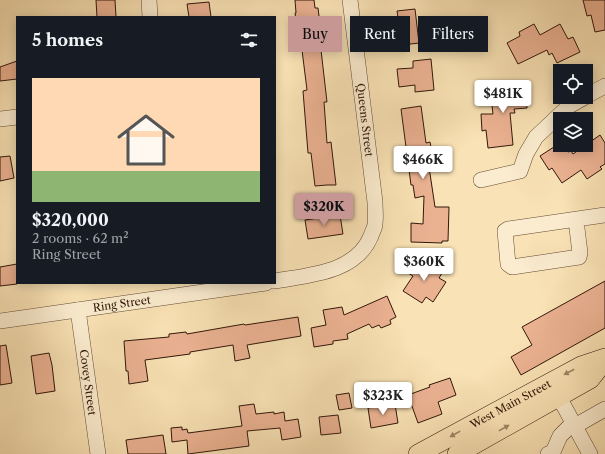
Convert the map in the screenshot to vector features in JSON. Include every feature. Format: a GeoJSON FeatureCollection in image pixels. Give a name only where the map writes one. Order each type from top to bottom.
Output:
{"type":"FeatureCollection","features":[{"type":"Feature","properties":{"kind":"main road","name":"West Main Street"},"geometry":{"type":"LineString","coordinates":[[457,454],[590,379],[605,359]]}},
{"type":"Feature","properties":{"kind":"main road","name":"West Main Street"},"geometry":{"type":"LineString","coordinates":[[422,453],[581,366],[605,359]]}},
{"type":"Feature","properties":{"kind":"street"},"geometry":{"type":"LineString","coordinates":[[149,0],[150,16]]}},
{"type":"Feature","properties":{"kind":"street","name":"Queens Street"},"geometry":{"type":"LineString","coordinates":[[276,282],[334,269],[352,260],[360,254],[369,240],[375,224],[375,202],[350,0]]}},
{"type":"Feature","properties":{"kind":"street"},"geometry":{"type":"LineString","coordinates":[[593,93],[605,86]]}},
{"type":"Feature","properties":{"kind":"street"},"geometry":{"type":"LineString","coordinates":[[481,180],[520,171],[526,154],[536,137],[573,104]]}},
{"type":"Feature","properties":{"kind":"street"},"geometry":{"type":"LineString","coordinates":[[0,119],[16,117]]}},
{"type":"Feature","properties":{"kind":"street"},"geometry":{"type":"LineString","coordinates":[[576,220],[580,253],[579,257],[512,267],[508,264],[504,231],[508,229],[605,215]]}},
{"type":"Feature","properties":{"kind":"street","name":"Ring Street"},"geometry":{"type":"LineString","coordinates":[[0,322],[259,284]]}},
{"type":"Feature","properties":{"kind":"street","name":"Covey Street"},"geometry":{"type":"LineString","coordinates":[[78,310],[98,454]]}},
{"type":"Feature","properties":{"kind":"street"},"geometry":{"type":"LineString","coordinates":[[559,397],[590,454]]}},
{"type":"Feature","properties":{"kind":"street"},"geometry":{"type":"LineString","coordinates":[[548,454],[553,452],[560,436],[574,424],[605,409]]}},
{"type":"Feature","properties":{"kind":"building"},"geometry":{"type":"Polygon","coordinates":[[[96,0],[115,0],[116,16],[97,16],[96,0]]]}},
{"type":"Feature","properties":{"kind":"building"},"geometry":{"type":"Polygon","coordinates":[[[295,0],[314,0],[315,8],[318,8],[319,16],[295,16],[295,0]]]}},
{"type":"Feature","properties":{"kind":"building"},"geometry":{"type":"Polygon","coordinates":[[[583,0],[605,0],[605,30],[595,32],[591,15],[587,16],[583,0]]]}},
{"type":"Feature","properties":{"kind":"building"},"geometry":{"type":"Polygon","coordinates":[[[209,2],[211,16],[189,16],[187,4],[209,2]]]}},
{"type":"Feature","properties":{"kind":"building"},"geometry":{"type":"Polygon","coordinates":[[[415,9],[418,43],[410,44],[410,16],[398,16],[397,11],[415,9]]]}},
{"type":"Feature","properties":{"kind":"building"},"geometry":{"type":"Polygon","coordinates":[[[534,24],[540,35],[560,24],[568,39],[573,37],[580,52],[557,63],[552,53],[549,55],[547,50],[518,64],[507,43],[520,36],[519,32],[534,24]]]}},
{"type":"Feature","properties":{"kind":"building"},"geometry":{"type":"Polygon","coordinates":[[[302,52],[321,52],[327,102],[324,102],[327,143],[331,142],[336,185],[315,186],[311,153],[308,153],[303,91],[307,90],[302,52]]]}},
{"type":"Feature","properties":{"kind":"building"},"geometry":{"type":"Polygon","coordinates":[[[431,59],[434,90],[415,92],[415,85],[399,87],[397,69],[413,68],[413,61],[431,59]]]}},
{"type":"Feature","properties":{"kind":"building"},"geometry":{"type":"Polygon","coordinates":[[[16,61],[16,79],[0,81],[0,67],[16,61]]]}},
{"type":"Feature","properties":{"kind":"building"},"geometry":{"type":"Polygon","coordinates":[[[524,81],[527,108],[514,109],[515,113],[510,113],[513,145],[488,148],[486,130],[482,131],[481,114],[493,114],[490,89],[507,88],[506,84],[524,81]]]}},
{"type":"Feature","properties":{"kind":"building"},"geometry":{"type":"Polygon","coordinates":[[[421,106],[426,143],[430,142],[435,166],[429,167],[435,207],[449,207],[448,241],[442,241],[442,243],[411,242],[411,223],[423,224],[424,196],[415,198],[413,185],[411,185],[401,109],[421,106]]]}},
{"type":"Feature","properties":{"kind":"building"},"geometry":{"type":"Polygon","coordinates":[[[600,135],[605,143],[605,164],[600,167],[602,169],[587,179],[581,170],[562,183],[552,168],[549,170],[540,156],[553,148],[553,152],[572,152],[573,154],[576,152],[593,152],[593,140],[600,135]]]}},
{"type":"Feature","properties":{"kind":"building"},"geometry":{"type":"Polygon","coordinates":[[[10,156],[14,178],[0,181],[0,157],[10,156]]]}},
{"type":"Feature","properties":{"kind":"building"},"geometry":{"type":"Polygon","coordinates":[[[340,215],[343,234],[308,239],[305,220],[340,215]]]}},
{"type":"Feature","properties":{"kind":"building"},"geometry":{"type":"Polygon","coordinates":[[[418,258],[442,273],[439,278],[446,282],[433,302],[426,297],[422,303],[403,291],[413,276],[408,273],[418,258]]]}},
{"type":"Feature","properties":{"kind":"building"},"geometry":{"type":"Polygon","coordinates":[[[16,264],[17,284],[0,286],[0,267],[16,264]]]}},
{"type":"Feature","properties":{"kind":"building"},"geometry":{"type":"Polygon","coordinates":[[[605,281],[605,328],[521,375],[511,357],[532,345],[522,327],[605,281]]]}},
{"type":"Feature","properties":{"kind":"building"},"geometry":{"type":"Polygon","coordinates":[[[387,296],[396,317],[390,320],[391,324],[381,328],[379,325],[372,328],[369,324],[347,334],[348,339],[333,341],[333,344],[314,347],[311,328],[326,325],[323,310],[342,307],[344,315],[387,296]]]}},
{"type":"Feature","properties":{"kind":"building"},"geometry":{"type":"Polygon","coordinates":[[[298,317],[301,336],[247,345],[250,358],[235,361],[233,345],[190,352],[190,354],[145,360],[148,381],[129,384],[128,371],[126,371],[124,341],[169,337],[169,334],[186,332],[187,334],[244,324],[298,317]]]}},
{"type":"Feature","properties":{"kind":"building"},"geometry":{"type":"Polygon","coordinates":[[[6,345],[12,383],[0,385],[0,346],[6,345]]]}},
{"type":"Feature","properties":{"kind":"building"},"geometry":{"type":"Polygon","coordinates":[[[49,353],[55,391],[36,394],[31,356],[49,353]]]}},
{"type":"Feature","properties":{"kind":"building"},"geometry":{"type":"Polygon","coordinates":[[[450,378],[456,395],[438,402],[442,414],[418,423],[408,395],[430,387],[429,385],[450,378]]]}},
{"type":"Feature","properties":{"kind":"building"},"geometry":{"type":"Polygon","coordinates":[[[349,393],[352,408],[339,410],[336,395],[349,393]]]}},
{"type":"Feature","properties":{"kind":"building"},"geometry":{"type":"Polygon","coordinates":[[[254,404],[256,414],[274,412],[274,414],[284,412],[285,421],[298,419],[301,437],[282,440],[280,428],[247,431],[249,446],[188,454],[187,440],[172,442],[171,428],[182,427],[182,430],[187,429],[188,433],[242,426],[239,406],[254,404]]]}},
{"type":"Feature","properties":{"kind":"building"},"geometry":{"type":"Polygon","coordinates":[[[395,404],[398,423],[371,428],[368,408],[395,404]]]}},
{"type":"Feature","properties":{"kind":"building"},"geometry":{"type":"Polygon","coordinates":[[[338,415],[341,433],[321,435],[319,417],[338,415]]]}},
{"type":"Feature","properties":{"kind":"building"},"geometry":{"type":"Polygon","coordinates":[[[163,435],[166,454],[128,454],[126,440],[163,435]]]}}]}
